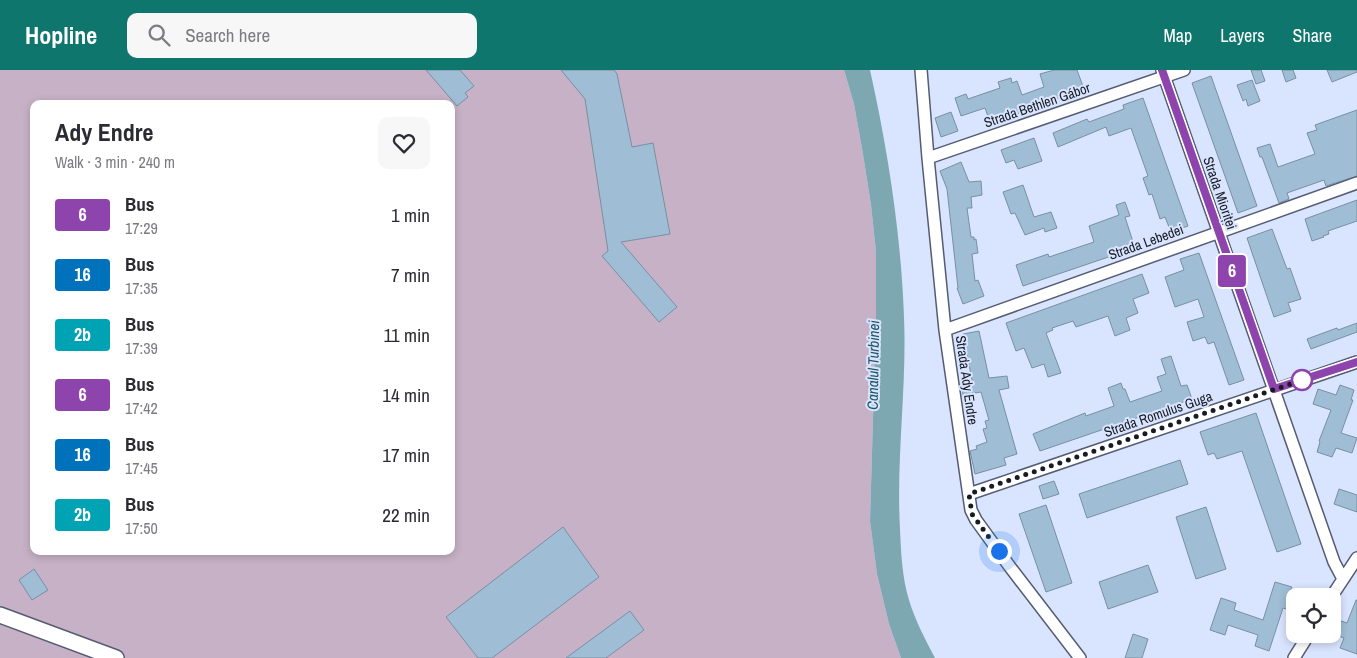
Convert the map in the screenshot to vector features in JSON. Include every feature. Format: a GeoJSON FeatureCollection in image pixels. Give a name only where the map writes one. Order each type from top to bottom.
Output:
{"type":"FeatureCollection","features":[{"type":"Feature","properties":{"kind":"street","name":"Strada Ady Endre"},"geometry":{"type":"LineString","coordinates":[[921,70],[945,330],[971,510],[976,520],[1043,612],[1080,658]]}},
{"type":"Feature","properties":{"kind":"street","name":"Strada Bethlen Gábor"},"geometry":{"type":"LineString","coordinates":[[928,158],[1163,74],[1184,70]]}},
{"type":"Feature","properties":{"kind":"street","name":"Strada Mioriței"},"geometry":{"type":"LineString","coordinates":[[1163,74],[1334,562],[1343,579]]}},
{"type":"Feature","properties":{"kind":"street","name":"Strada Lebedei"},"geometry":{"type":"LineString","coordinates":[[945,330],[1357,183]]}},
{"type":"Feature","properties":{"kind":"street","name":"Strada Romulus Guga"},"geometry":{"type":"LineString","coordinates":[[969,494],[1357,362]]}},
{"type":"Feature","properties":{"kind":"street"},"geometry":{"type":"LineString","coordinates":[[1337,588],[1357,558]]}},
{"type":"Feature","properties":{"kind":"street"},"geometry":{"type":"LineString","coordinates":[[0,615],[116,658]]}},
{"type":"Feature","properties":{"kind":"street"},"geometry":{"type":"LineString","coordinates":[[1294,658],[1303,643]]}},
{"type":"Feature","properties":{"kind":"shaded area"},"geometry":{"type":"Polygon","coordinates":[[[0,70],[844,70],[854,104],[863,154],[876,252],[870,521],[877,574],[889,624],[901,658],[0,658],[0,70]]]}},
{"type":"Feature","properties":{"kind":"shaded area","name":"Canalul Turbinei"},"geometry":{"type":"Polygon","coordinates":[[[844,70],[870,70],[888,162],[900,255],[905,343],[899,502],[902,564],[911,607],[935,658],[901,658],[889,624],[877,574],[870,521],[876,252],[863,154],[854,104],[844,70]]]}},
{"type":"Feature","properties":{"kind":"building"},"geometry":{"type":"Polygon","coordinates":[[[426,70],[460,70],[474,86],[465,93],[468,97],[457,106],[455,100],[452,100],[426,70]]]}},
{"type":"Feature","properties":{"kind":"building"},"geometry":{"type":"Polygon","coordinates":[[[561,70],[614,70],[617,74],[632,147],[653,143],[670,234],[621,242],[677,307],[659,322],[602,256],[608,251],[585,99],[561,70]]]}},
{"type":"Feature","properties":{"kind":"building"},"geometry":{"type":"Polygon","coordinates":[[[1054,70],[1077,70],[1084,89],[1048,102],[1047,100],[1026,107],[1027,110],[1019,114],[990,122],[985,108],[961,116],[955,98],[966,94],[968,99],[1000,88],[998,82],[1011,78],[1012,83],[1017,81],[1022,95],[1044,87],[1040,74],[1054,70]]]}},
{"type":"Feature","properties":{"kind":"building"},"geometry":{"type":"Polygon","coordinates":[[[1251,70],[1261,70],[1265,81],[1256,84],[1251,70]]]}},
{"type":"Feature","properties":{"kind":"building"},"geometry":{"type":"Polygon","coordinates":[[[1282,70],[1293,70],[1296,78],[1286,82],[1282,70]]]}},
{"type":"Feature","properties":{"kind":"building"},"geometry":{"type":"Polygon","coordinates":[[[1327,70],[1357,70],[1357,72],[1332,82],[1327,70]]]}},
{"type":"Feature","properties":{"kind":"building"},"geometry":{"type":"Polygon","coordinates":[[[1211,76],[1257,206],[1238,213],[1192,83],[1211,76]]]}},
{"type":"Feature","properties":{"kind":"building"},"geometry":{"type":"Polygon","coordinates":[[[1252,80],[1260,101],[1248,106],[1246,99],[1243,101],[1237,85],[1252,80]]]}},
{"type":"Feature","properties":{"kind":"building"},"geometry":{"type":"Polygon","coordinates":[[[1143,98],[1188,226],[1171,232],[1165,217],[1160,219],[1152,194],[1149,195],[1143,178],[1148,176],[1131,128],[1109,136],[1106,127],[1058,147],[1053,133],[1087,119],[1089,122],[1124,109],[1123,105],[1143,98]]]}},
{"type":"Feature","properties":{"kind":"building"},"geometry":{"type":"Polygon","coordinates":[[[1357,110],[1357,176],[1326,186],[1324,180],[1287,193],[1289,199],[1279,203],[1257,148],[1270,144],[1278,167],[1315,154],[1307,133],[1317,130],[1315,125],[1357,110]]]}},
{"type":"Feature","properties":{"kind":"building"},"geometry":{"type":"Polygon","coordinates":[[[951,112],[958,131],[941,137],[935,118],[951,112]]]}},
{"type":"Feature","properties":{"kind":"building"},"geometry":{"type":"Polygon","coordinates":[[[1034,138],[1042,161],[1018,169],[1014,160],[1006,163],[1001,150],[1034,138]]]}},
{"type":"Feature","properties":{"kind":"building"},"geometry":{"type":"Polygon","coordinates":[[[961,162],[969,182],[981,181],[982,195],[971,197],[972,208],[967,208],[971,237],[974,237],[974,240],[976,239],[978,253],[972,254],[975,281],[978,280],[984,296],[963,304],[957,288],[947,189],[940,171],[961,162]]]}},
{"type":"Feature","properties":{"kind":"building"},"geometry":{"type":"Polygon","coordinates":[[[1023,185],[1034,217],[1051,212],[1057,228],[1045,232],[1044,228],[1025,235],[1015,213],[1011,214],[1003,192],[1023,185]]]}},
{"type":"Feature","properties":{"kind":"building"},"geometry":{"type":"Polygon","coordinates":[[[1357,200],[1357,221],[1328,231],[1329,234],[1312,241],[1305,219],[1357,200]]]}},
{"type":"Feature","properties":{"kind":"building"},"geometry":{"type":"Polygon","coordinates":[[[1125,202],[1130,216],[1125,217],[1135,248],[1023,286],[1016,265],[1048,254],[1049,257],[1094,242],[1089,226],[1119,215],[1116,205],[1125,202]]]}},
{"type":"Feature","properties":{"kind":"building"},"geometry":{"type":"Polygon","coordinates":[[[1272,229],[1287,269],[1290,268],[1301,299],[1288,303],[1291,311],[1274,317],[1247,238],[1272,229]]]}},
{"type":"Feature","properties":{"kind":"building"},"geometry":{"type":"Polygon","coordinates":[[[1199,253],[1244,380],[1229,385],[1214,342],[1208,344],[1205,337],[1193,341],[1187,322],[1204,317],[1198,299],[1175,307],[1165,277],[1184,270],[1180,259],[1199,253]]]}},
{"type":"Feature","properties":{"kind":"building"},"geometry":{"type":"Polygon","coordinates":[[[1142,274],[1149,293],[1133,299],[1138,313],[1126,318],[1130,330],[1115,336],[1108,316],[1076,327],[1073,321],[1052,328],[1053,330],[1046,333],[1061,373],[1048,377],[1044,364],[1032,368],[1024,348],[1016,351],[1006,323],[1142,274]]]}},
{"type":"Feature","properties":{"kind":"building"},"geometry":{"type":"Polygon","coordinates":[[[1357,323],[1357,332],[1311,349],[1307,339],[1357,323]]]}},
{"type":"Feature","properties":{"kind":"building"},"geometry":{"type":"Polygon","coordinates":[[[979,331],[989,378],[1007,376],[1009,388],[999,390],[1017,454],[1004,458],[1006,465],[975,474],[970,451],[977,449],[976,446],[987,442],[983,429],[987,428],[985,421],[989,420],[981,392],[963,395],[961,382],[972,380],[963,334],[979,331]]]}},
{"type":"Feature","properties":{"kind":"building"},"geometry":{"type":"Polygon","coordinates":[[[1171,356],[1181,386],[1187,385],[1192,399],[1040,451],[1033,434],[1085,413],[1086,416],[1114,406],[1108,388],[1121,383],[1130,402],[1162,391],[1157,377],[1166,374],[1161,359],[1171,356]]]}},
{"type":"Feature","properties":{"kind":"building"},"geometry":{"type":"Polygon","coordinates":[[[1340,385],[1354,390],[1351,400],[1353,400],[1341,433],[1357,438],[1352,453],[1336,448],[1332,457],[1317,452],[1319,441],[1331,410],[1313,404],[1318,389],[1336,395],[1340,385]]]}},
{"type":"Feature","properties":{"kind":"building"},"geometry":{"type":"Polygon","coordinates":[[[1256,413],[1301,544],[1277,552],[1242,451],[1217,459],[1214,453],[1208,455],[1200,432],[1256,413]]]}},
{"type":"Feature","properties":{"kind":"building"},"geometry":{"type":"Polygon","coordinates":[[[1180,460],[1188,484],[1087,518],[1079,494],[1180,460]]]}},
{"type":"Feature","properties":{"kind":"building"},"geometry":{"type":"Polygon","coordinates":[[[1054,481],[1059,494],[1043,499],[1039,486],[1054,481]]]}},
{"type":"Feature","properties":{"kind":"building"},"geometry":{"type":"Polygon","coordinates":[[[1339,489],[1357,495],[1357,512],[1334,504],[1339,489]]]}},
{"type":"Feature","properties":{"kind":"building"},"geometry":{"type":"Polygon","coordinates":[[[1046,505],[1072,583],[1046,592],[1019,514],[1046,505]]]}},
{"type":"Feature","properties":{"kind":"building"},"geometry":{"type":"Polygon","coordinates":[[[1206,507],[1226,569],[1196,579],[1176,517],[1206,507]]]}},
{"type":"Feature","properties":{"kind":"building"},"geometry":{"type":"Polygon","coordinates":[[[563,527],[599,577],[492,658],[478,658],[446,617],[563,527]]]}},
{"type":"Feature","properties":{"kind":"building"},"geometry":{"type":"Polygon","coordinates":[[[1148,565],[1158,592],[1108,609],[1099,582],[1148,565]]]}},
{"type":"Feature","properties":{"kind":"building"},"geometry":{"type":"Polygon","coordinates":[[[34,569],[48,590],[32,600],[19,580],[34,569]]]}},
{"type":"Feature","properties":{"kind":"building"},"geometry":{"type":"Polygon","coordinates":[[[1275,582],[1292,587],[1286,588],[1286,609],[1283,608],[1269,651],[1255,646],[1258,635],[1228,625],[1225,635],[1210,630],[1221,598],[1236,603],[1234,610],[1263,620],[1275,582]]]}},
{"type":"Feature","properties":{"kind":"building"},"geometry":{"type":"Polygon","coordinates":[[[1357,600],[1357,654],[1340,648],[1344,638],[1341,637],[1341,621],[1347,623],[1357,600]]]}},
{"type":"Feature","properties":{"kind":"building"},"geometry":{"type":"Polygon","coordinates":[[[630,611],[644,630],[606,658],[566,658],[630,611]]]}},
{"type":"Feature","properties":{"kind":"building"},"geometry":{"type":"Polygon","coordinates":[[[1133,634],[1148,639],[1142,658],[1125,658],[1133,634]]]}},
{"type":"Feature","properties":{"kind":"bus line","name":"6"},"geometry":{"type":"LineString","coordinates":[[1162,70],[1274,389],[1357,362]]}},
{"type":"Feature","properties":{"kind":"route"},"geometry":{"type":"LineString","coordinates":[[999,551],[972,514],[969,494],[1302,380]]}}]}
